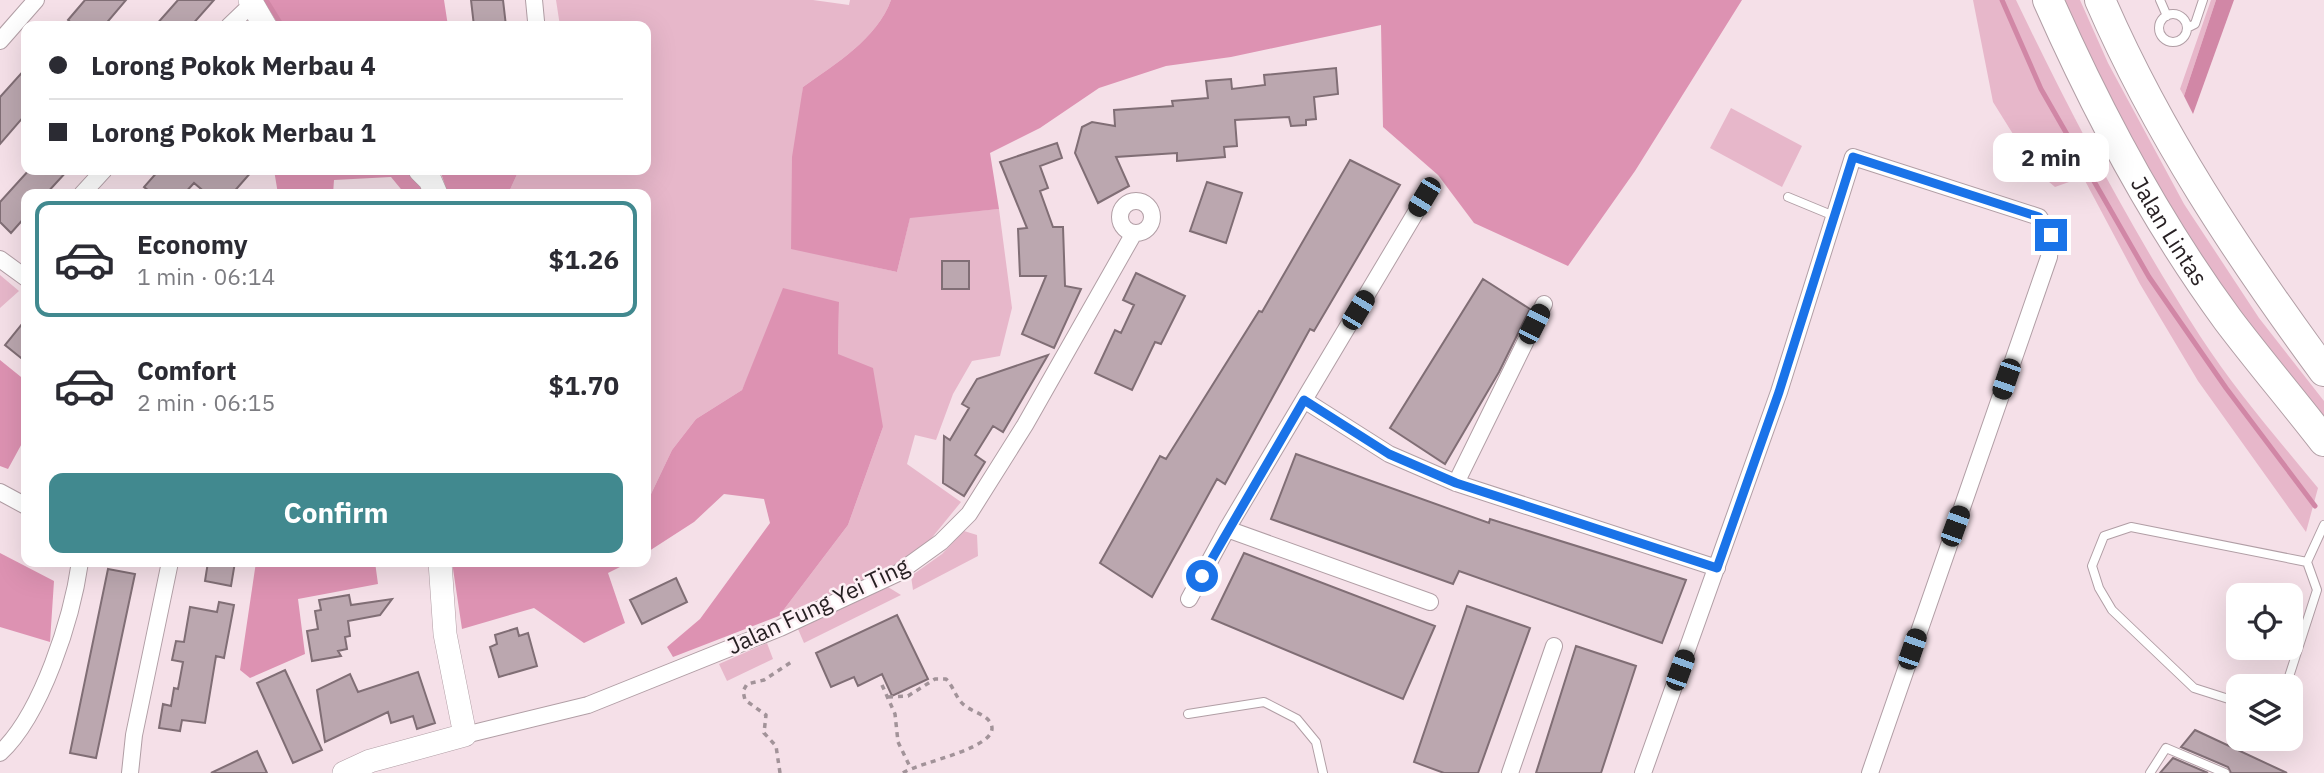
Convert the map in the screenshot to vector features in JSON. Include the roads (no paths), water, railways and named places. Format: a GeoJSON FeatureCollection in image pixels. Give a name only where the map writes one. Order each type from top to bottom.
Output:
{"type":"FeatureCollection","features":[{"type":"Feature","properties":{"kind":"highway","name":"Jalan Lintas"},"geometry":{"type":"LineString","coordinates":[[2048,0],[2127,161],[2175,239],[2228,319],[2324,441]]}},
{"type":"Feature","properties":{"kind":"highway","name":"Jalan Lintas"},"geometry":{"type":"LineString","coordinates":[[2100,0],[2172,146],[2250,271],[2324,371]]}},
{"type":"Feature","properties":{"kind":"street"},"geometry":{"type":"LineString","coordinates":[[0,41],[36,0]]}},
{"type":"Feature","properties":{"kind":"street"},"geometry":{"type":"LineString","coordinates":[[534,0],[536,21]]}},
{"type":"Feature","properties":{"kind":"street"},"geometry":{"type":"LineString","coordinates":[[2114,32],[2115,0]]}},
{"type":"Feature","properties":{"kind":"street"},"geometry":{"type":"LineString","coordinates":[[234,21],[251,2],[262,21]]}},
{"type":"Feature","properties":{"kind":"street"},"geometry":{"type":"LineString","coordinates":[[1643,773],[1779,392],[1853,157],[2039,217],[2051,235],[2049,257],[1870,773]]}},
{"type":"Feature","properties":{"kind":"street"},"geometry":{"type":"LineString","coordinates":[[87,189],[99,175]]}},
{"type":"Feature","properties":{"kind":"street"},"geometry":{"type":"LineString","coordinates":[[1189,599],[1227,529],[1424,197]]}},
{"type":"Feature","properties":{"kind":"street","name":"Jalan Fung Yei Ting"},"geometry":{"type":"LineString","coordinates":[[344,773],[370,761],[588,705],[780,628],[898,573],[941,541],[969,514],[1133,233]]}},
{"type":"Feature","properties":{"kind":"street"},"geometry":{"type":"LineString","coordinates":[[0,259],[21,268]]}},
{"type":"Feature","properties":{"kind":"street"},"geometry":{"type":"LineString","coordinates":[[1456,483],[1544,304]]}},
{"type":"Feature","properties":{"kind":"street"},"geometry":{"type":"LineString","coordinates":[[1304,400],[1389,454],[1456,483],[1717,568]]}},
{"type":"Feature","properties":{"kind":"street"},"geometry":{"type":"LineString","coordinates":[[0,492],[21,503]]}},
{"type":"Feature","properties":{"kind":"street"},"geometry":{"type":"LineString","coordinates":[[1227,529],[1430,602]]}},
{"type":"Feature","properties":{"kind":"street"},"geometry":{"type":"LineString","coordinates":[[0,753],[42,693],[52,658],[74,606],[79,567]]}},
{"type":"Feature","properties":{"kind":"street"},"geometry":{"type":"LineString","coordinates":[[130,773],[134,735],[169,567]]}},
{"type":"Feature","properties":{"kind":"street"},"geometry":{"type":"LineString","coordinates":[[440,567],[445,634],[465,735]]}},
{"type":"Feature","properties":{"kind":"street"},"geometry":{"type":"LineString","coordinates":[[1510,773],[1555,646]]}},
{"type":"Feature","properties":{"kind":"lane"},"geometry":{"type":"LineString","coordinates":[[2160,0],[2167,16]]}},
{"type":"Feature","properties":{"kind":"lane"},"geometry":{"type":"LineString","coordinates":[[2186,28],[2195,24],[2203,0]]}},
{"type":"Feature","properties":{"kind":"lane"},"geometry":{"type":"LineString","coordinates":[[2167,16],[2181,17],[2186,28],[2185,34],[2176,42],[2164,39],[2159,28],[2167,16]]}},
{"type":"Feature","properties":{"kind":"lane"},"geometry":{"type":"LineString","coordinates":[[1788,197],[1834,216]]}},
{"type":"Feature","properties":{"kind":"lane"},"geometry":{"type":"LineString","coordinates":[[2290,674],[2317,590],[2307,562],[2324,526]]}},
{"type":"Feature","properties":{"kind":"lane"},"geometry":{"type":"LineString","coordinates":[[2226,698],[2194,688],[2112,610],[2099,588],[2092,566],[2104,536],[2132,527],[2307,562]]}},
{"type":"Feature","properties":{"kind":"lane"},"geometry":{"type":"LineString","coordinates":[[1188,714],[1264,702],[1297,719],[1316,742],[1323,773]]}},
{"type":"Feature","properties":{"kind":"lane"},"geometry":{"type":"LineString","coordinates":[[2150,773],[2166,748],[2225,773]]}},
{"type":"Feature","properties":{"kind":"waterway"},"geometry":{"type":"LineString","coordinates":[[266,0],[279,21]]}},
{"type":"Feature","properties":{"kind":"waterway"},"geometry":{"type":"LineString","coordinates":[[2002,0],[2041,89],[2149,277],[2226,388],[2315,506]]}}]}
